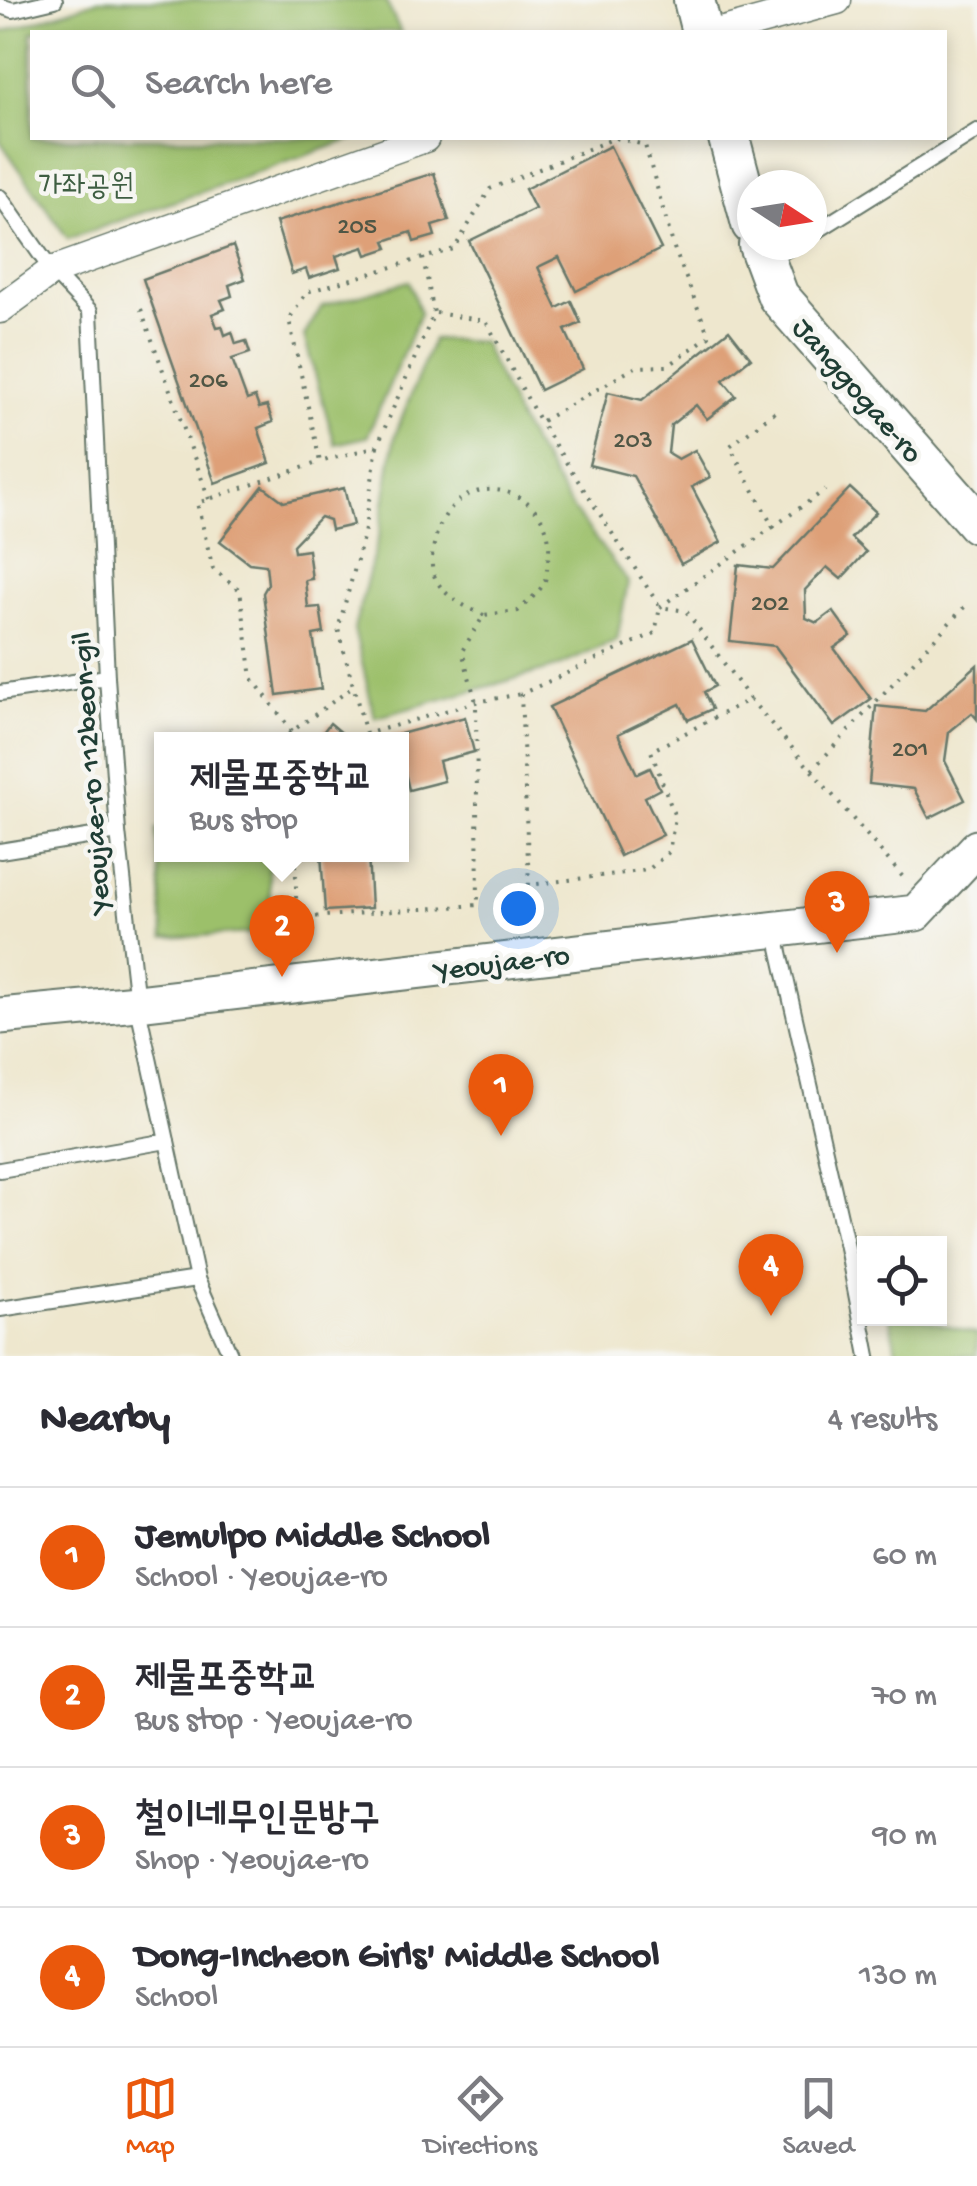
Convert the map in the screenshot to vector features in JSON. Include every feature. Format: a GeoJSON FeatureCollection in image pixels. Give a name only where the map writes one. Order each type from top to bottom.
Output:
{"type":"FeatureCollection","features":[{"type":"Feature","properties":{"kind":"main road"},"geometry":{"type":"LineString","coordinates":[[694,0],[702,30]]}},
{"type":"Feature","properties":{"kind":"main road"},"geometry":{"type":"LineString","coordinates":[[731,140],[738,170]]}},
{"type":"Feature","properties":{"kind":"main road","name":"Janggogae-ro"},"geometry":{"type":"LineString","coordinates":[[774,260],[778,296],[977,523]]}},
{"type":"Feature","properties":{"kind":"street"},"geometry":{"type":"LineString","coordinates":[[727,30],[837,0]]}},
{"type":"Feature","properties":{"kind":"street"},"geometry":{"type":"LineString","coordinates":[[0,309],[52,272],[419,140]]}},
{"type":"Feature","properties":{"kind":"street","name":"Yeoujae-ro"},"geometry":{"type":"LineString","coordinates":[[0,1016],[916,913],[977,848]]}},
{"type":"Feature","properties":{"kind":"lane"},"geometry":{"type":"LineString","coordinates":[[0,6],[13,10],[55,0]]}},
{"type":"Feature","properties":{"kind":"lane"},"geometry":{"type":"LineString","coordinates":[[827,225],[977,131]]}},
{"type":"Feature","properties":{"kind":"lane","name":"Yeoujae-ro 112beon-gil"},"geometry":{"type":"LineString","coordinates":[[0,196],[52,272],[90,310],[107,678],[118,832],[138,1003],[197,1279],[231,1356]]}},
{"type":"Feature","properties":{"kind":"lane"},"geometry":{"type":"LineString","coordinates":[[0,693],[107,678]]}},
{"type":"Feature","properties":{"kind":"lane"},"geometry":{"type":"LineString","coordinates":[[0,851],[118,832]]}},
{"type":"Feature","properties":{"kind":"lane"},"geometry":{"type":"LineString","coordinates":[[775,930],[868,1356]]}},
{"type":"Feature","properties":{"kind":"lane"},"geometry":{"type":"LineString","coordinates":[[0,1170],[167,1141]]}},
{"type":"Feature","properties":{"kind":"lane"},"geometry":{"type":"LineString","coordinates":[[0,1309],[197,1279]]}},
{"type":"Feature","properties":{"kind":"path"},"geometry":{"type":"LineString","coordinates":[[320,462],[288,320],[307,292],[454,249],[490,189],[610,140]]}},
{"type":"Feature","properties":{"kind":"path"},"geometry":{"type":"LineString","coordinates":[[540,422],[636,367],[668,366],[708,336],[674,248],[645,145],[624,140]]}},
{"type":"Feature","properties":{"kind":"path"},"geometry":{"type":"LineString","coordinates":[[365,732],[338,629],[364,534],[377,446],[434,313],[422,258]]}},
{"type":"Feature","properties":{"kind":"path"},"geometry":{"type":"LineString","coordinates":[[141,309],[208,499]]}},
{"type":"Feature","properties":{"kind":"path"},"geometry":{"type":"LineString","coordinates":[[373,732],[476,702],[521,694],[656,633],[660,607],[540,422],[486,321],[434,313]]}},
{"type":"Feature","properties":{"kind":"path"},"geometry":{"type":"LineString","coordinates":[[774,526],[730,446],[777,410]]}},
{"type":"Feature","properties":{"kind":"path"},"geometry":{"type":"LineString","coordinates":[[353,687],[292,731],[252,678],[240,590],[213,569],[197,503],[377,446]]}},
{"type":"Feature","properties":{"kind":"path"},"geometry":{"type":"LineString","coordinates":[[475,489],[510,492],[522,499],[533,507],[552,540],[544,584],[518,612],[484,615],[452,602],[431,568],[434,533],[441,520],[448,508],[475,489]]}},
{"type":"Feature","properties":{"kind":"path"},"geometry":{"type":"LineString","coordinates":[[660,607],[826,490]]}},
{"type":"Feature","properties":{"kind":"path"},"geometry":{"type":"LineString","coordinates":[[812,770],[969,602]]}},
{"type":"Feature","properties":{"kind":"path"},"geometry":{"type":"LineString","coordinates":[[660,607],[686,611],[750,698],[903,876]]}},
{"type":"Feature","properties":{"kind":"path"},"geometry":{"type":"LineString","coordinates":[[296,862],[296,918],[478,905],[476,702],[462,650],[484,615]]}},
{"type":"Feature","properties":{"kind":"path"},"geometry":{"type":"LineString","coordinates":[[521,694],[529,884],[648,870],[669,852],[674,817],[651,751],[750,698]]}},
{"type":"Feature","properties":{"kind":"green space","name":"가좌공원"},"geometry":{"type":"Polygon","coordinates":[[[99,0],[385,0],[400,30],[30,30],[30,140],[349,140],[68,239],[0,141],[0,33],[99,0]]]}},
{"type":"Feature","properties":{"kind":"green space"},"geometry":{"type":"Polygon","coordinates":[[[409,281],[420,314],[367,437],[335,444],[304,336],[322,306],[409,281]]]}},
{"type":"Feature","properties":{"kind":"green space"},"geometry":{"type":"Polygon","coordinates":[[[433,339],[482,342],[520,423],[570,505],[628,582],[617,640],[557,667],[375,718],[354,629],[379,535],[395,435],[433,339]]]}},
{"type":"Feature","properties":{"kind":"green space"},"geometry":{"type":"Polygon","coordinates":[[[159,862],[268,862],[272,932],[164,938],[159,862]]]}},
{"type":"Feature","properties":{"kind":"green space"},"geometry":{"type":"Polygon","coordinates":[[[891,1326],[947,1326],[977,1334],[977,1356],[897,1356],[891,1326]]]}},
{"type":"Feature","properties":{"kind":"building"},"geometry":{"type":"Polygon","coordinates":[[[610,146],[661,249],[576,291],[559,257],[538,267],[557,308],[571,301],[581,323],[565,330],[583,369],[540,390],[469,241],[535,209],[525,189],[610,146]]]}},
{"type":"Feature","properties":{"kind":"building"},"geometry":{"type":"Polygon","coordinates":[[[434,173],[449,221],[432,226],[435,236],[414,242],[411,232],[385,241],[388,248],[367,255],[364,247],[336,256],[340,268],[309,278],[306,269],[292,274],[276,222],[434,173]]]}},
{"type":"Feature","properties":{"kind":"building"},"geometry":{"type":"Polygon","coordinates":[[[233,246],[245,279],[229,285],[232,296],[221,300],[225,309],[212,314],[225,335],[232,332],[236,344],[246,341],[250,353],[232,359],[247,400],[255,397],[259,408],[267,406],[273,422],[258,428],[270,463],[215,483],[143,279],[233,246]]]}},
{"type":"Feature","properties":{"kind":"building"},"geometry":{"type":"Polygon","coordinates":[[[729,330],[751,358],[723,380],[736,396],[707,419],[696,405],[671,425],[668,453],[678,459],[695,450],[710,477],[692,487],[721,542],[681,564],[633,476],[589,465],[608,392],[642,400],[729,330]]]}},
{"type":"Feature","properties":{"kind":"building"},"geometry":{"type":"Polygon","coordinates":[[[263,486],[284,502],[344,488],[353,525],[331,530],[329,520],[320,517],[293,545],[294,552],[308,550],[312,579],[305,580],[308,608],[320,607],[324,633],[313,635],[321,689],[277,695],[263,593],[268,584],[266,565],[249,563],[220,541],[263,486]]]}},
{"type":"Feature","properties":{"kind":"building"},"geometry":{"type":"Polygon","coordinates":[[[850,488],[876,512],[851,538],[866,552],[841,579],[827,567],[805,590],[806,618],[817,623],[833,611],[851,636],[834,648],[871,699],[834,726],[775,646],[730,641],[738,565],[773,569],[850,488]]]}},
{"type":"Feature","properties":{"kind":"building"},"geometry":{"type":"Polygon","coordinates":[[[692,639],[715,686],[704,692],[712,709],[688,720],[680,704],[618,734],[637,774],[650,768],[660,789],[645,797],[663,835],[620,856],[549,707],[692,639]]]}},
{"type":"Feature","properties":{"kind":"building"},"geometry":{"type":"Polygon","coordinates":[[[977,665],[977,719],[972,713],[949,732],[945,761],[965,800],[929,818],[914,789],[869,784],[876,706],[925,711],[977,665]]]}},
{"type":"Feature","properties":{"kind":"building"},"geometry":{"type":"Polygon","coordinates":[[[465,717],[474,752],[439,761],[444,781],[409,790],[408,732],[465,717]]]}},
{"type":"Feature","properties":{"kind":"building"},"geometry":{"type":"Polygon","coordinates":[[[330,723],[341,732],[323,732],[330,723]]]}},
{"type":"Feature","properties":{"kind":"building"},"geometry":{"type":"Polygon","coordinates":[[[322,862],[368,862],[371,908],[325,911],[322,862]]]}},
{"type":"Feature","properties":{"kind":"place","name":"철이네무인문방구"},"geometry":{"type":"Point","coordinates":[837,953]}},
{"type":"Feature","properties":{"kind":"place","name":"제물포중학교"},"geometry":{"type":"Point","coordinates":[282,977]}},
{"type":"Feature","properties":{"kind":"place","name":"Jemulpo Middle School"},"geometry":{"type":"Point","coordinates":[501,1136]}},
{"type":"Feature","properties":{"kind":"place","name":"Dong-Incheon Girls' Middle School"},"geometry":{"type":"Point","coordinates":[771,1316]}}]}
